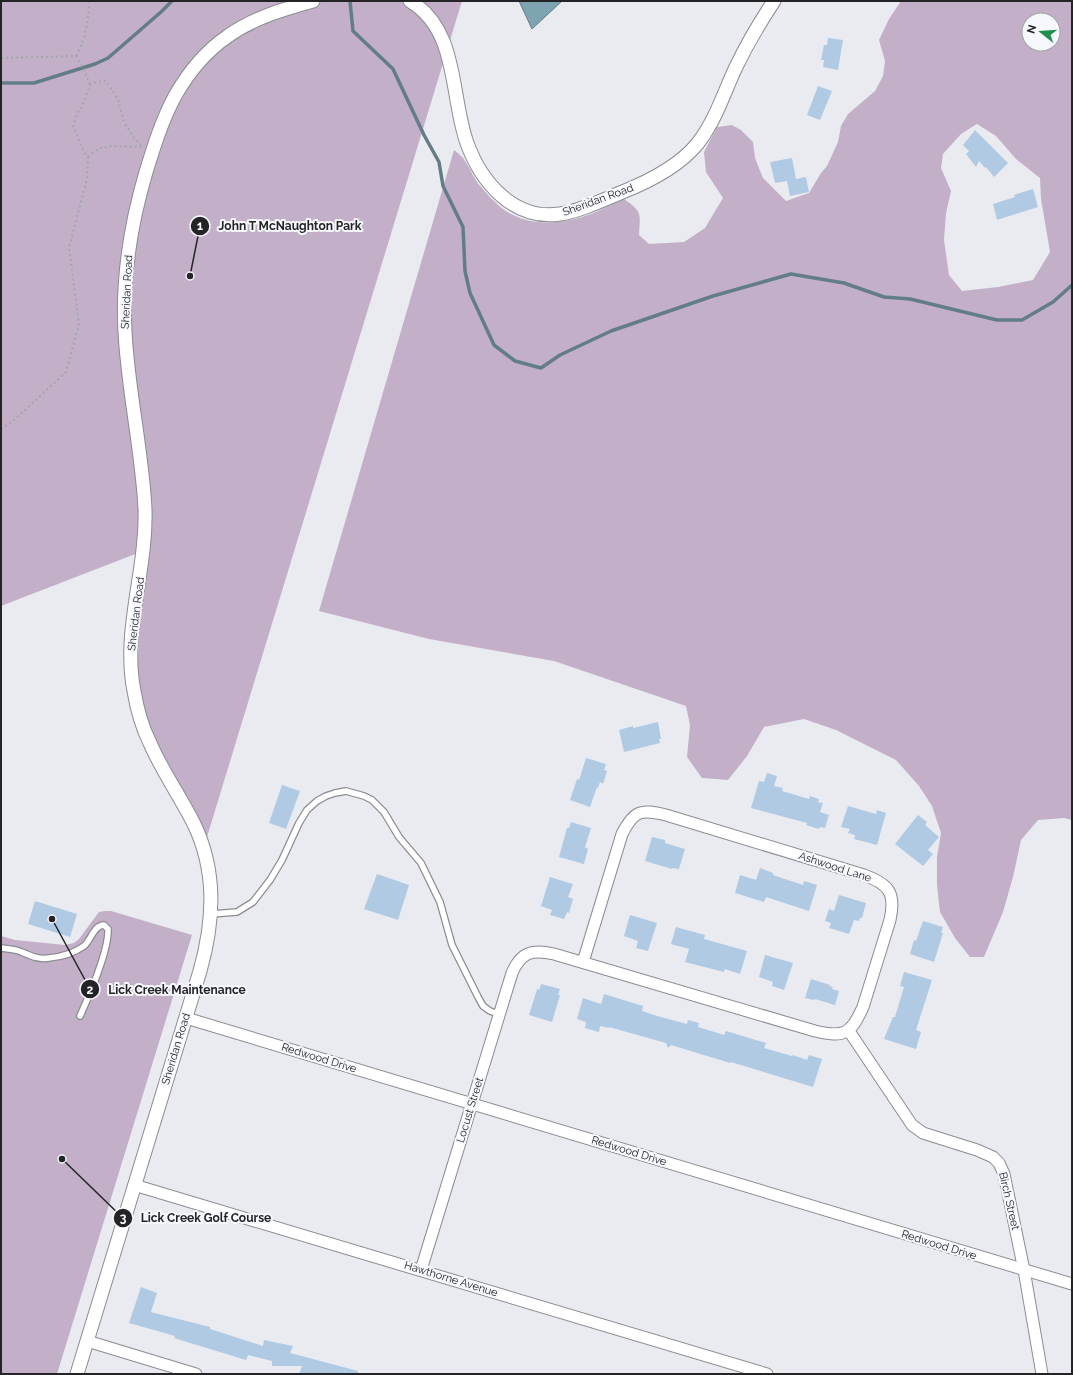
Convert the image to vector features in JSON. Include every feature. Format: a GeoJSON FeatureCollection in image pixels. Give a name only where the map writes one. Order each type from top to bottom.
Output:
{"type":"FeatureCollection","features":[{"type":"Feature","properties":{"kind":"street","name":"Sheridan Road"},"geometry":{"type":"LineString","coordinates":[[77,1374],[205,953],[211,914],[210,885],[201,844],[194,825],[149,743],[140,716],[131,675],[131,634],[142,566],[145,523],[143,484],[125,331],[127,266],[137,207],[153,146],[174,97],[206,55],[229,36],[260,18],[313,1]]}},
{"type":"Feature","properties":{"kind":"street","name":"Sheridan Road"},"geometry":{"type":"LineString","coordinates":[[410,1],[429,17],[443,40],[450,64],[463,132],[470,152],[484,177],[497,192],[517,207],[536,214],[551,215],[574,211],[633,188],[670,168],[692,150],[709,126],[736,66],[774,1]]}},
{"type":"Feature","properties":{"kind":"street","name":"Ashwood Lane"},"geometry":{"type":"LineString","coordinates":[[583,962],[622,834],[633,816],[638,813],[651,811],[874,878],[887,887],[890,892],[892,903],[890,920],[863,1007],[858,1018],[849,1031]]}},
{"type":"Feature","properties":{"kind":"street","name":"Locust Street"},"geometry":{"type":"LineString","coordinates":[[421,1270],[515,966],[526,953],[547,952],[583,962]]}},
{"type":"Feature","properties":{"kind":"street"},"geometry":{"type":"LineString","coordinates":[[583,962],[820,1032],[833,1034],[849,1031]]}},
{"type":"Feature","properties":{"kind":"street","name":"Redwood Drive"},"geometry":{"type":"LineString","coordinates":[[186,1018],[1072,1284]]}},
{"type":"Feature","properties":{"kind":"street","name":"Birch Street"},"geometry":{"type":"LineString","coordinates":[[849,1031],[912,1125],[923,1133],[977,1150],[993,1157],[999,1162],[1004,1174],[1024,1270],[1042,1374]]}},
{"type":"Feature","properties":{"kind":"street","name":"Hawthorne Avenue"},"geometry":{"type":"LineString","coordinates":[[134,1185],[767,1374]]}},
{"type":"Feature","properties":{"kind":"street"},"geometry":{"type":"LineString","coordinates":[[87,1341],[196,1374]]}},
{"type":"Feature","properties":{"kind":"lane"},"geometry":{"type":"LineString","coordinates":[[211,914],[237,912],[253,902],[270,880],[282,860],[299,823],[307,810],[317,801],[335,792],[346,791],[364,796],[372,800],[384,812],[399,837],[421,863],[440,902],[452,945],[478,997],[484,1006],[490,1011],[499,1014]]}},
{"type":"Feature","properties":{"kind":"lane"},"geometry":{"type":"LineString","coordinates":[[1,948],[18,951],[40,958],[66,955],[84,946],[97,928],[104,925],[108,929],[101,961],[80,1016]]}},
{"type":"Feature","properties":{"kind":"path"},"geometry":{"type":"LineString","coordinates":[[76,56],[82,44],[88,24],[90,1]]}},
{"type":"Feature","properties":{"kind":"path"},"geometry":{"type":"LineString","coordinates":[[1,58],[76,56]]}},
{"type":"Feature","properties":{"kind":"path"},"geometry":{"type":"LineString","coordinates":[[1,429],[12,422],[66,372],[79,324],[69,248],[87,179],[88,157],[82,151],[74,126],[77,114],[84,102],[90,85],[76,56]]}},
{"type":"Feature","properties":{"kind":"path"},"geometry":{"type":"LineString","coordinates":[[88,157],[99,148],[113,146],[143,147],[134,138],[124,122],[118,99],[106,80],[90,85]]}},
{"type":"Feature","properties":{"kind":"shaded area"},"geometry":{"type":"Polygon","coordinates":[[[1,1],[462,1],[203,850],[136,703],[143,551],[1,606],[1,1]]]}},
{"type":"Feature","properties":{"kind":"shaded area"},"geometry":{"type":"Polygon","coordinates":[[[901,1],[1072,1],[1072,820],[1064,818],[1038,820],[1021,840],[1013,877],[1003,912],[984,957],[970,957],[955,938],[940,912],[937,885],[937,857],[941,833],[932,806],[919,786],[896,760],[836,730],[804,719],[764,727],[747,756],[728,780],[702,778],[687,757],[690,725],[686,706],[554,661],[429,639],[319,611],[454,150],[463,158],[474,178],[492,199],[508,212],[522,219],[542,222],[572,220],[591,214],[624,199],[634,207],[639,214],[639,235],[649,244],[684,242],[705,228],[723,198],[706,172],[704,152],[717,127],[732,125],[741,130],[753,142],[755,158],[763,178],[786,201],[809,193],[827,166],[838,142],[841,126],[848,114],[875,91],[883,76],[885,61],[879,40],[889,19],[901,1]],[[977,124],[961,134],[943,154],[941,168],[951,191],[946,213],[944,240],[949,275],[962,291],[998,287],[1033,280],[1050,252],[1041,199],[1040,178],[1016,159],[996,136],[977,124]]]}},
{"type":"Feature","properties":{"kind":"shaded area"},"geometry":{"type":"Polygon","coordinates":[[[111,911],[192,935],[57,1374],[1,1374],[1,936],[15,940],[65,945],[74,943],[79,939],[99,912],[111,911]]]}},
{"type":"Feature","properties":{"kind":"water"},"geometry":{"type":"Polygon","coordinates":[[[519,1],[562,1],[532,29],[519,1]]]}},
{"type":"Feature","properties":{"kind":"building"},"geometry":{"type":"Polygon","coordinates":[[[828,38],[843,40],[838,70],[823,67],[824,60],[821,60],[824,45],[827,45],[828,38]]]}},
{"type":"Feature","properties":{"kind":"building"},"geometry":{"type":"Polygon","coordinates":[[[818,86],[832,91],[820,120],[807,115],[818,86]]]}},
{"type":"Feature","properties":{"kind":"building"},"geometry":{"type":"Polygon","coordinates":[[[975,130],[1008,163],[994,177],[979,161],[976,167],[966,154],[969,151],[963,145],[975,130]]]}},
{"type":"Feature","properties":{"kind":"building"},"geometry":{"type":"Polygon","coordinates":[[[792,158],[796,179],[806,177],[809,192],[790,196],[787,181],[775,183],[770,162],[792,158]]]}},
{"type":"Feature","properties":{"kind":"building"},"geometry":{"type":"Polygon","coordinates":[[[1033,189],[1038,207],[997,220],[993,204],[1033,189]]]}},
{"type":"Feature","properties":{"kind":"building"},"geometry":{"type":"Polygon","coordinates":[[[658,722],[661,739],[659,739],[660,743],[624,752],[619,730],[658,722]]]}},
{"type":"Feature","properties":{"kind":"building"},"geometry":{"type":"Polygon","coordinates":[[[586,758],[606,764],[604,770],[607,771],[603,784],[600,782],[598,788],[597,787],[590,807],[570,800],[577,779],[579,780],[586,758]]]}},
{"type":"Feature","properties":{"kind":"building"},"geometry":{"type":"Polygon","coordinates":[[[767,773],[777,776],[774,786],[783,788],[782,791],[809,799],[810,796],[819,799],[818,802],[823,803],[820,812],[829,815],[825,828],[820,827],[819,829],[806,825],[807,823],[751,808],[759,781],[764,782],[767,773]]]}},
{"type":"Feature","properties":{"kind":"building"},"geometry":{"type":"Polygon","coordinates":[[[282,785],[300,791],[286,829],[269,823],[282,785]]]}},
{"type":"Feature","properties":{"kind":"building"},"geometry":{"type":"Polygon","coordinates":[[[848,806],[876,814],[877,810],[886,813],[877,845],[854,839],[855,835],[848,833],[850,829],[841,827],[848,806]]]}},
{"type":"Feature","properties":{"kind":"building"},"geometry":{"type":"Polygon","coordinates":[[[918,815],[927,822],[925,825],[939,837],[928,850],[933,854],[923,866],[895,844],[918,815]]]}},
{"type":"Feature","properties":{"kind":"building"},"geometry":{"type":"Polygon","coordinates":[[[571,822],[591,828],[585,847],[588,849],[584,864],[559,857],[567,828],[569,828],[571,822]]]}},
{"type":"Feature","properties":{"kind":"building"},"geometry":{"type":"Polygon","coordinates":[[[652,837],[665,840],[665,843],[685,849],[679,869],[672,869],[645,861],[652,837]]]}},
{"type":"Feature","properties":{"kind":"building"},"geometry":{"type":"Polygon","coordinates":[[[760,868],[773,873],[773,875],[803,885],[804,881],[817,885],[809,911],[766,897],[764,902],[735,893],[740,875],[756,880],[760,868]]]}},
{"type":"Feature","properties":{"kind":"building"},"geometry":{"type":"Polygon","coordinates":[[[377,874],[409,885],[398,920],[364,909],[377,874]]]}},
{"type":"Feature","properties":{"kind":"building"},"geometry":{"type":"Polygon","coordinates":[[[550,877],[573,884],[568,897],[573,899],[569,913],[567,912],[564,919],[550,915],[552,910],[541,906],[550,877]]]}},
{"type":"Feature","properties":{"kind":"building"},"geometry":{"type":"Polygon","coordinates":[[[839,895],[866,903],[862,918],[860,918],[859,921],[854,920],[849,934],[829,928],[831,923],[825,921],[829,909],[834,911],[839,895]]]}},
{"type":"Feature","properties":{"kind":"building"},"geometry":{"type":"Polygon","coordinates":[[[35,901],[77,914],[70,937],[28,924],[35,901]]]}},
{"type":"Feature","properties":{"kind":"building"},"geometry":{"type":"Polygon","coordinates":[[[630,915],[657,923],[648,951],[636,948],[638,941],[624,936],[630,915]]]}},
{"type":"Feature","properties":{"kind":"building"},"geometry":{"type":"Polygon","coordinates":[[[923,921],[943,927],[941,933],[943,933],[934,962],[910,954],[914,940],[916,941],[923,921]]]}},
{"type":"Feature","properties":{"kind":"building"},"geometry":{"type":"Polygon","coordinates":[[[676,927],[705,935],[704,939],[747,951],[740,974],[725,969],[724,972],[685,962],[689,949],[671,944],[676,927]]]}},
{"type":"Feature","properties":{"kind":"building"},"geometry":{"type":"Polygon","coordinates":[[[765,955],[793,963],[784,990],[772,986],[773,982],[759,977],[765,955]]]}},
{"type":"Feature","properties":{"kind":"building"},"geometry":{"type":"Polygon","coordinates":[[[904,972],[932,980],[916,1030],[921,1032],[916,1049],[884,1039],[893,1017],[895,1017],[904,987],[900,986],[904,972]]]}},
{"type":"Feature","properties":{"kind":"building"},"geometry":{"type":"Polygon","coordinates":[[[811,979],[830,985],[829,986],[833,987],[832,989],[839,991],[835,1005],[815,999],[805,998],[811,979]]]}},
{"type":"Feature","properties":{"kind":"building"},"geometry":{"type":"Polygon","coordinates":[[[541,984],[560,989],[558,995],[560,995],[552,1022],[529,1015],[537,989],[539,990],[541,984]]]}},
{"type":"Feature","properties":{"kind":"building"},"geometry":{"type":"Polygon","coordinates":[[[604,994],[643,1006],[642,1011],[657,1016],[687,1024],[688,1020],[699,1023],[698,1027],[724,1035],[726,1031],[766,1043],[764,1048],[807,1060],[809,1055],[822,1059],[813,1087],[671,1045],[668,1048],[666,1043],[609,1027],[600,1026],[599,1032],[585,1028],[586,1022],[577,1019],[583,998],[601,1004],[604,994]]]}},
{"type":"Feature","properties":{"kind":"building"},"geometry":{"type":"Polygon","coordinates":[[[141,1287],[157,1293],[151,1312],[210,1327],[210,1329],[263,1346],[264,1340],[293,1346],[290,1353],[358,1371],[358,1374],[299,1374],[302,1366],[272,1366],[272,1361],[248,1355],[246,1360],[174,1338],[175,1336],[129,1323],[141,1287]]]}},
{"type":"Feature","properties":{"kind":"waterway"},"geometry":{"type":"LineString","coordinates":[[1,83],[34,83],[95,64],[108,58],[172,1]]}},
{"type":"Feature","properties":{"kind":"waterway"},"geometry":{"type":"LineString","coordinates":[[350,1],[353,31],[393,69],[424,135],[439,162],[443,186],[463,227],[465,271],[470,293],[494,345],[515,361],[541,368],[560,355],[611,331],[713,296],[791,274],[844,283],[884,297],[910,299],[997,320],[1022,320],[1053,302],[1072,285]]}},
{"type":"Feature","properties":{"kind":"place","name":"John T McNaughton Park"},"geometry":{"type":"Point","coordinates":[190,276]}},
{"type":"Feature","properties":{"kind":"place","name":"Lick Creek Maintenance"},"geometry":{"type":"Point","coordinates":[52,919]}},
{"type":"Feature","properties":{"kind":"place","name":"Lick Creek Golf Course"},"geometry":{"type":"Point","coordinates":[62,1159]}}]}
